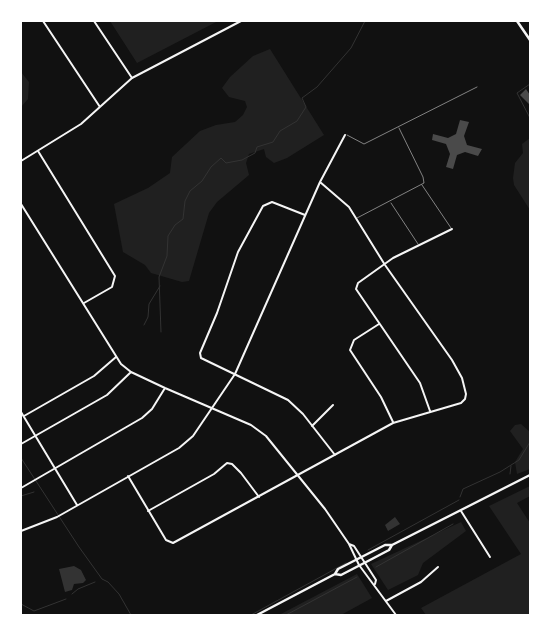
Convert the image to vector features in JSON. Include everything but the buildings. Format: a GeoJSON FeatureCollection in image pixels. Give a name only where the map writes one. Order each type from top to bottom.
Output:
{"type":"FeatureCollection","features":[{"type":"Feature","properties":{"kind":"main road"},"geometry":{"type":"LineString","coordinates":[[517,21],[530,40]]}},
{"type":"Feature","properties":{"kind":"main road"},"geometry":{"type":"LineString","coordinates":[[336,574],[338,569],[385,545],[392,545],[530,475]]}},
{"type":"Feature","properties":{"kind":"main road"},"geometry":{"type":"LineString","coordinates":[[257,615],[336,574],[341,575],[389,550],[392,545]]}},
{"type":"Feature","properties":{"kind":"street"},"geometry":{"type":"LineString","coordinates":[[43,21],[100,107]]}},
{"type":"Feature","properties":{"kind":"street"},"geometry":{"type":"LineString","coordinates":[[94,21],[132,78]]}},
{"type":"Feature","properties":{"kind":"street"},"geometry":{"type":"LineString","coordinates":[[21,161],[81,124],[132,78],[241,21]]}},
{"type":"Feature","properties":{"kind":"street"},"geometry":{"type":"LineString","coordinates":[[21,531],[44,524],[187,442],[235,374],[320,182],[345,135]]}},
{"type":"Feature","properties":{"kind":"street"},"geometry":{"type":"LineString","coordinates":[[38,151],[115,275],[115,281],[112,286],[84,303]]}},
{"type":"Feature","properties":{"kind":"street"},"geometry":{"type":"LineString","coordinates":[[128,476],[167,540],[173,543],[393,423],[464,400],[466,394],[460,374],[385,265],[356,218],[344,202],[320,182]]}},
{"type":"Feature","properties":{"kind":"street"},"geometry":{"type":"LineString","coordinates":[[306,215],[272,202],[266,203],[238,252],[217,313],[200,353],[200,358],[279,395],[298,409],[335,455]]}},
{"type":"Feature","properties":{"kind":"street"},"geometry":{"type":"LineString","coordinates":[[21,205],[116,357],[131,372],[249,424],[260,431],[299,475],[349,544],[356,560],[371,583],[375,584],[396,615]]}},
{"type":"Feature","properties":{"kind":"street"},"geometry":{"type":"LineString","coordinates":[[430,411],[420,383],[356,289],[358,283],[393,258],[452,229]]}},
{"type":"Feature","properties":{"kind":"street"},"geometry":{"type":"LineString","coordinates":[[379,324],[353,341],[350,350],[381,397],[393,423]]}},
{"type":"Feature","properties":{"kind":"street"},"geometry":{"type":"LineString","coordinates":[[24,416],[94,376],[116,357]]}},
{"type":"Feature","properties":{"kind":"street"},"geometry":{"type":"LineString","coordinates":[[21,444],[113,391],[131,372]]}},
{"type":"Feature","properties":{"kind":"street"},"geometry":{"type":"LineString","coordinates":[[21,488],[57,470],[142,418],[152,409],[165,388]]}},
{"type":"Feature","properties":{"kind":"street"},"geometry":{"type":"LineString","coordinates":[[312,426],[333,405]]}},
{"type":"Feature","properties":{"kind":"street"},"geometry":{"type":"LineString","coordinates":[[21,412],[77,505]]}},
{"type":"Feature","properties":{"kind":"street"},"geometry":{"type":"LineString","coordinates":[[148,511],[211,476],[228,463],[242,473],[259,497]]}},
{"type":"Feature","properties":{"kind":"street"},"geometry":{"type":"LineString","coordinates":[[460,510],[490,558]]}},
{"type":"Feature","properties":{"kind":"street"},"geometry":{"type":"LineString","coordinates":[[349,544],[354,546],[376,580],[375,584]]}},
{"type":"Feature","properties":{"kind":"street"},"geometry":{"type":"LineString","coordinates":[[386,601],[421,582],[438,567]]}},
{"type":"Feature","properties":{"kind":"lane"},"geometry":{"type":"LineString","coordinates":[[345,135],[364,144],[477,87]]}},
{"type":"Feature","properties":{"kind":"lane"},"geometry":{"type":"LineString","coordinates":[[356,218],[424,184],[423,176],[398,127]]}},
{"type":"Feature","properties":{"kind":"lane"},"geometry":{"type":"LineString","coordinates":[[422,185],[452,229]]}},
{"type":"Feature","properties":{"kind":"lane"},"geometry":{"type":"LineString","coordinates":[[390,202],[419,245]]}},
{"type":"Feature","properties":{"kind":"shaded area"},"geometry":{"type":"Polygon","coordinates":[[[110,21],[218,21],[137,63],[110,21]]]}},
{"type":"Feature","properties":{"kind":"shaded area"},"geometry":{"type":"Polygon","coordinates":[[[270,49],[324,135],[287,158],[274,163],[266,157],[264,149],[249,154],[246,163],[249,175],[217,202],[209,213],[189,281],[182,282],[151,273],[145,265],[123,252],[114,204],[148,188],[170,173],[172,157],[200,131],[216,125],[235,122],[243,115],[247,107],[245,101],[229,97],[222,88],[230,77],[253,56],[270,49]]]}},
{"type":"Feature","properties":{"kind":"shaded area"},"geometry":{"type":"Polygon","coordinates":[[[21,72],[29,82],[28,99],[21,107],[21,72]]]}},
{"type":"Feature","properties":{"kind":"shaded area"},"geometry":{"type":"Polygon","coordinates":[[[530,138],[530,210],[514,185],[513,178],[515,163],[523,153],[522,144],[530,138]]]}},
{"type":"Feature","properties":{"kind":"shaded area"},"geometry":{"type":"Polygon","coordinates":[[[521,424],[530,432],[530,469],[517,474],[515,462],[523,449],[510,431],[515,425],[521,424]]]}},
{"type":"Feature","properties":{"kind":"shaded area"},"geometry":{"type":"Polygon","coordinates":[[[530,486],[530,496],[517,503],[530,523],[530,615],[426,615],[421,608],[521,554],[489,506],[530,486]]]}},
{"type":"Feature","properties":{"kind":"shaded area"},"geometry":{"type":"Polygon","coordinates":[[[395,517],[400,524],[388,531],[385,525],[395,517]]]}},
{"type":"Feature","properties":{"kind":"shaded area"},"geometry":{"type":"Polygon","coordinates":[[[461,522],[466,531],[423,563],[418,575],[388,590],[371,564],[461,522]]]}},
{"type":"Feature","properties":{"kind":"shaded area"},"geometry":{"type":"Polygon","coordinates":[[[74,566],[81,570],[86,580],[83,583],[74,584],[72,590],[65,592],[59,569],[74,566]]]}},
{"type":"Feature","properties":{"kind":"shaded area"},"geometry":{"type":"Polygon","coordinates":[[[357,574],[372,598],[341,615],[279,615],[357,574]]]}},
{"type":"Feature","properties":{"kind":"waterway"},"geometry":{"type":"LineString","coordinates":[[161,332],[159,277],[167,256],[168,236],[175,225],[183,219],[185,201],[190,191],[202,181],[211,167],[221,158],[226,163],[242,160],[255,153],[257,147],[273,142],[280,131],[297,121],[306,107],[302,98],[317,87],[351,48],[365,21]]}},
{"type":"Feature","properties":{"kind":"waterway"},"geometry":{"type":"LineString","coordinates":[[530,84],[517,93],[530,118]]}},
{"type":"Feature","properties":{"kind":"waterway"},"geometry":{"type":"LineString","coordinates":[[144,325],[148,317],[149,304],[160,286]]}},
{"type":"Feature","properties":{"kind":"waterway"},"geometry":{"type":"LineString","coordinates":[[460,497],[463,489],[500,472],[519,460],[530,442]]}},
{"type":"Feature","properties":{"kind":"waterway"},"geometry":{"type":"LineString","coordinates":[[21,458],[79,547],[102,579],[108,582],[119,594],[131,615]]}},
{"type":"Feature","properties":{"kind":"waterway"},"geometry":{"type":"LineString","coordinates":[[510,474],[511,466]]}},
{"type":"Feature","properties":{"kind":"waterway"},"geometry":{"type":"LineString","coordinates":[[21,496],[34,492]]}},
{"type":"Feature","properties":{"kind":"waterway"},"geometry":{"type":"LineString","coordinates":[[368,550],[459,500]]}},
{"type":"Feature","properties":{"kind":"waterway"},"geometry":{"type":"LineString","coordinates":[[376,567],[453,524]]}},
{"type":"Feature","properties":{"kind":"waterway"},"geometry":{"type":"LineString","coordinates":[[251,615],[346,563]]}},
{"type":"Feature","properties":{"kind":"waterway"},"geometry":{"type":"LineString","coordinates":[[286,615],[357,577]]}},
{"type":"Feature","properties":{"kind":"waterway"},"geometry":{"type":"LineString","coordinates":[[72,594],[78,589],[95,582]]}},
{"type":"Feature","properties":{"kind":"waterway"},"geometry":{"type":"LineString","coordinates":[[21,604],[34,611],[66,599]]}}]}
